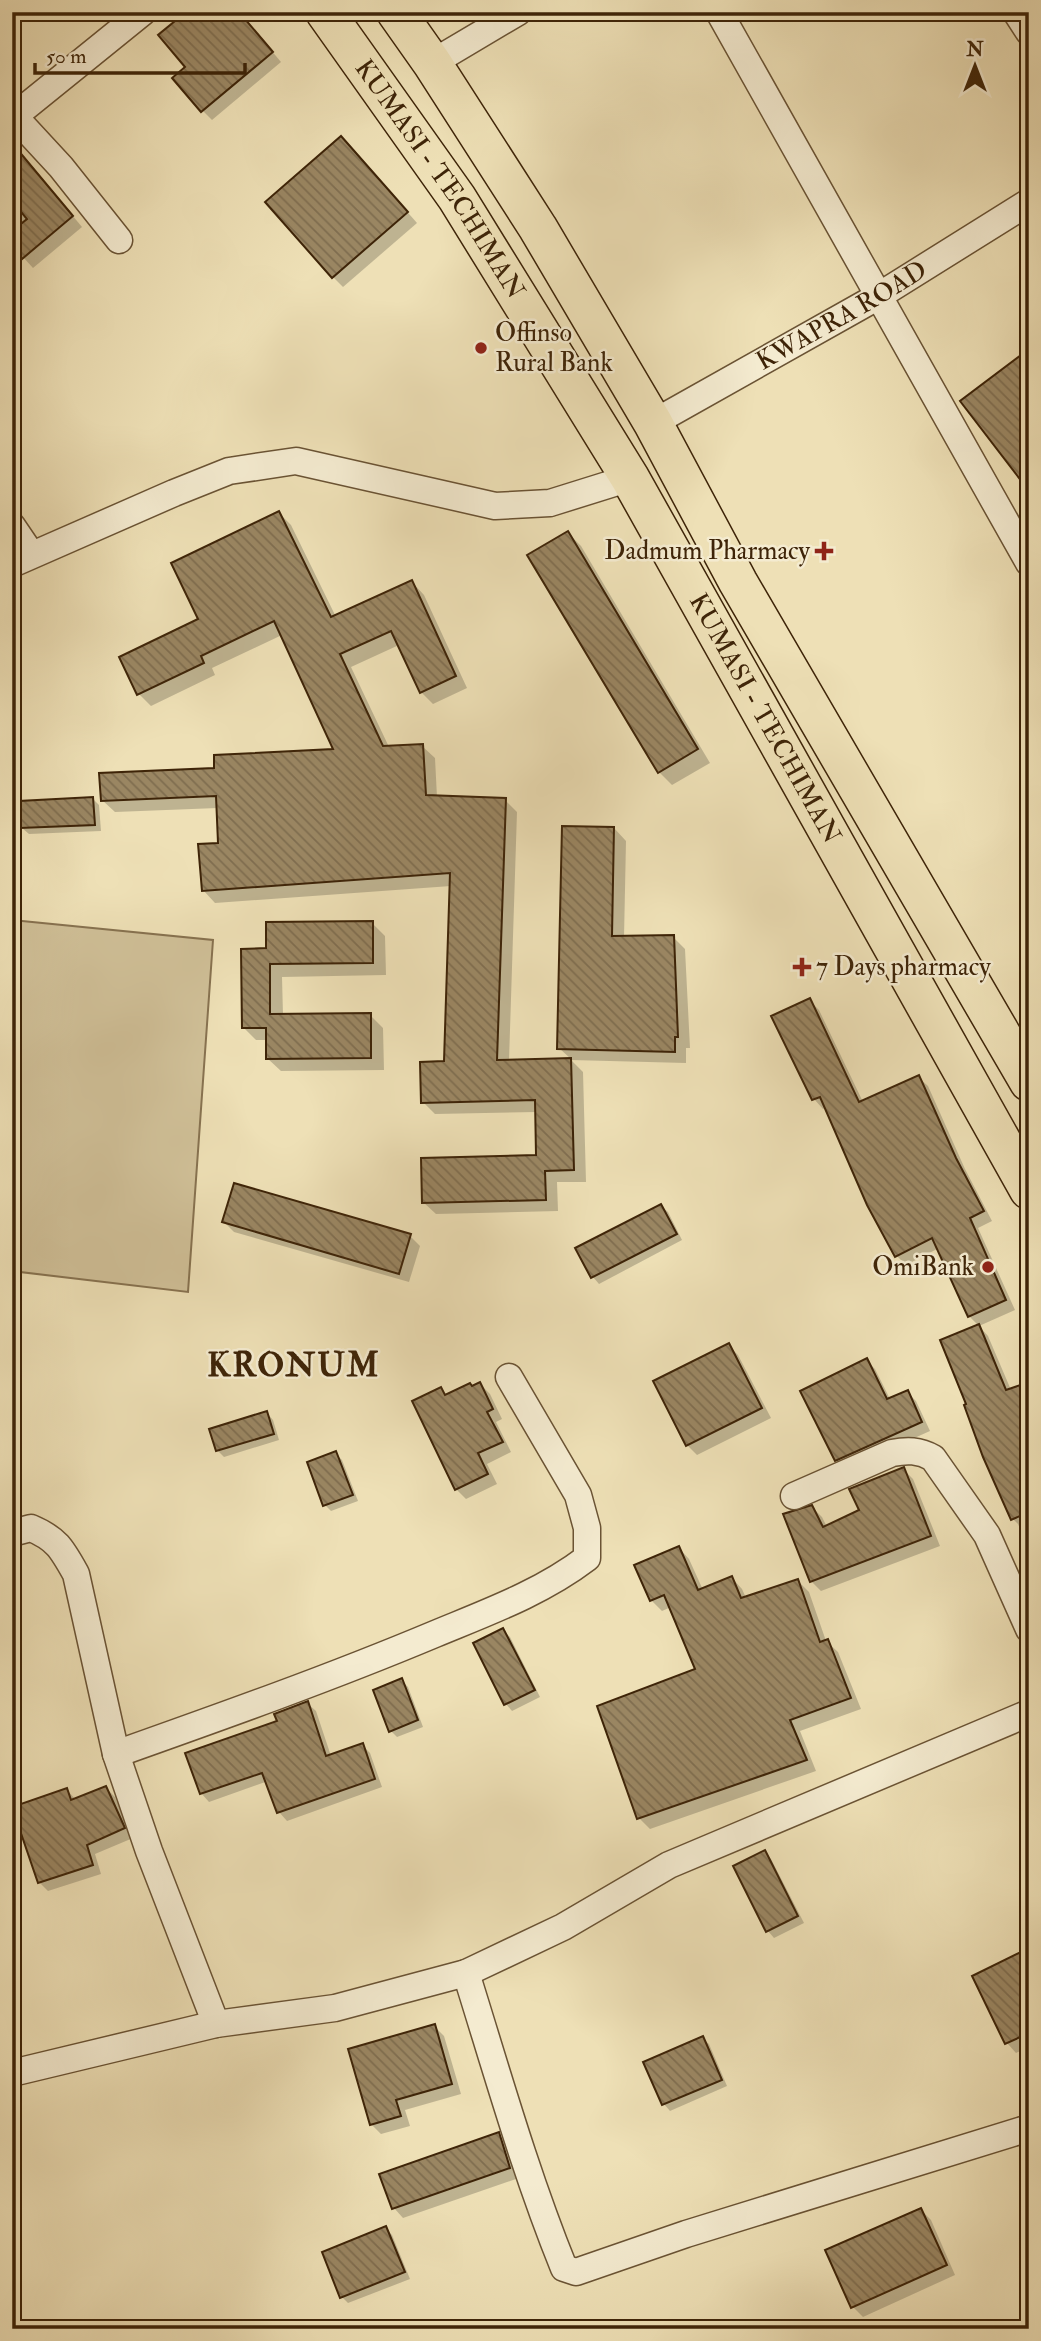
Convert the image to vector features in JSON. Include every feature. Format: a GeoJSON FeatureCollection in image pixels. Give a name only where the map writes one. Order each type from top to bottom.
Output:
{"type":"FeatureCollection","features":[{"type":"Feature","properties":{"kind":"highway","name":"KUMASI - TECHIMAN"},"geometry":{"type":"LineString","coordinates":[[325,12],[457,198],[630,478],[1029,1190]]}},
{"type":"Feature","properties":{"kind":"highway"},"geometry":{"type":"LineString","coordinates":[[396,12],[538,228],[653,423],[738,582],[1029,1082]]}},
{"type":"Feature","properties":{"kind":"street"},"geometry":{"type":"LineString","coordinates":[[119,240],[61,167],[13,116],[143,12]]}},
{"type":"Feature","properties":{"kind":"street"},"geometry":{"type":"LineString","coordinates":[[432,63],[518,12]]}},
{"type":"Feature","properties":{"kind":"street"},"geometry":{"type":"LineString","coordinates":[[719,12],[1029,563]]}},
{"type":"Feature","properties":{"kind":"street"},"geometry":{"type":"LineString","coordinates":[[1016,12],[1029,32]]}},
{"type":"Feature","properties":{"kind":"street","name":"KWAPRA ROAD"},"geometry":{"type":"LineString","coordinates":[[653,423],[877,297],[1029,202]]}},
{"type":"Feature","properties":{"kind":"street"},"geometry":{"type":"LineString","coordinates":[[12,526],[21,559],[229,471],[296,461],[495,506],[550,503],[630,478]]}},
{"type":"Feature","properties":{"kind":"street"},"geometry":{"type":"LineString","coordinates":[[116,1754],[340,1674],[560,1579],[587,1558],[587,1528],[578,1495],[509,1377]]}},
{"type":"Feature","properties":{"kind":"street"},"geometry":{"type":"LineString","coordinates":[[794,1496],[892,1453],[925,1453],[933,1458],[987,1535],[1029,1629]]}},
{"type":"Feature","properties":{"kind":"street"},"geometry":{"type":"LineString","coordinates":[[12,1533],[31,1528],[50,1536],[61,1548],[76,1574],[116,1754],[149,1851],[216,2024]]}},
{"type":"Feature","properties":{"kind":"street"},"geometry":{"type":"LineString","coordinates":[[12,2073],[216,2024],[335,2008],[466,1973],[563,1927],[669,1864],[1029,1713]]}},
{"type":"Feature","properties":{"kind":"street"},"geometry":{"type":"LineString","coordinates":[[466,1973],[555,2245],[564,2268],[576,2272],[686,2234],[1029,2128]]}},
{"type":"Feature","properties":{"kind":"shaded area"},"geometry":{"type":"Polygon","coordinates":[[[12,920],[213,940],[188,1292],[12,1271],[12,920]]]}},
{"type":"Feature","properties":{"kind":"building"},"geometry":{"type":"Polygon","coordinates":[[[186,12],[239,12],[273,52],[201,112],[172,78],[185,67],[158,35],[186,12]]]}},
{"type":"Feature","properties":{"kind":"building"},"geometry":{"type":"Polygon","coordinates":[[[341,136],[408,212],[332,278],[265,202],[341,136]]]}},
{"type":"Feature","properties":{"kind":"building"},"geometry":{"type":"Polygon","coordinates":[[[12,143],[73,216],[22,259],[12,248],[12,231],[27,219],[12,201],[12,143]]]}},
{"type":"Feature","properties":{"kind":"building"},"geometry":{"type":"Polygon","coordinates":[[[1029,349],[1029,491],[960,401],[1029,349]]]}},
{"type":"Feature","properties":{"kind":"building"},"geometry":{"type":"Polygon","coordinates":[[[279,511],[331,617],[412,580],[456,676],[420,693],[391,631],[340,654],[383,746],[423,744],[426,795],[506,798],[497,1060],[571,1058],[574,1170],[545,1171],[546,1200],[422,1203],[421,1158],[536,1155],[535,1100],[421,1103],[420,1062],[444,1061],[450,873],[202,891],[198,844],[218,843],[216,796],[101,801],[99,773],[214,768],[214,755],[333,749],[274,621],[201,656],[204,663],[137,695],[119,657],[198,619],[171,563],[279,511]]]}},
{"type":"Feature","properties":{"kind":"building"},"geometry":{"type":"Polygon","coordinates":[[[568,531],[698,749],[658,773],[527,555],[568,531]]]}},
{"type":"Feature","properties":{"kind":"building"},"geometry":{"type":"Polygon","coordinates":[[[93,797],[95,825],[20,828],[19,801],[93,797]]]}},
{"type":"Feature","properties":{"kind":"building"},"geometry":{"type":"Polygon","coordinates":[[[562,826],[614,827],[612,936],[674,935],[678,1037],[675,1037],[675,1052],[557,1049],[562,826]]]}},
{"type":"Feature","properties":{"kind":"building"},"geometry":{"type":"Polygon","coordinates":[[[373,921],[373,963],[270,964],[270,1014],[371,1013],[371,1058],[266,1059],[266,1028],[242,1028],[241,949],[266,948],[266,922],[373,921]]]}},
{"type":"Feature","properties":{"kind":"building"},"geometry":{"type":"Polygon","coordinates":[[[810,998],[859,1102],[919,1075],[956,1158],[984,1211],[970,1218],[1006,1300],[968,1317],[932,1238],[895,1257],[867,1205],[820,1097],[812,1100],[771,1016],[810,998]]]}},
{"type":"Feature","properties":{"kind":"building"},"geometry":{"type":"Polygon","coordinates":[[[234,1183],[411,1234],[399,1274],[222,1222],[234,1183]]]}},
{"type":"Feature","properties":{"kind":"building"},"geometry":{"type":"Polygon","coordinates":[[[661,1204],[677,1234],[591,1278],[575,1248],[661,1204]]]}},
{"type":"Feature","properties":{"kind":"building"},"geometry":{"type":"Polygon","coordinates":[[[979,1324],[1006,1390],[1029,1382],[1029,1512],[1011,1520],[983,1457],[964,1405],[966,1404],[940,1340],[979,1324]]]}},
{"type":"Feature","properties":{"kind":"building"},"geometry":{"type":"Polygon","coordinates":[[[729,1343],[762,1408],[686,1446],[653,1381],[729,1343]]]}},
{"type":"Feature","properties":{"kind":"building"},"geometry":{"type":"Polygon","coordinates":[[[867,1358],[887,1399],[908,1390],[922,1422],[835,1461],[800,1391],[867,1358]]]}},
{"type":"Feature","properties":{"kind":"building"},"geometry":{"type":"Polygon","coordinates":[[[480,1382],[493,1409],[487,1412],[503,1442],[478,1453],[488,1474],[455,1490],[412,1401],[441,1387],[445,1395],[470,1383],[472,1386],[480,1382]]]}},
{"type":"Feature","properties":{"kind":"building"},"geometry":{"type":"Polygon","coordinates":[[[267,1411],[274,1434],[216,1451],[209,1429],[267,1411]]]}},
{"type":"Feature","properties":{"kind":"building"},"geometry":{"type":"Polygon","coordinates":[[[336,1451],[353,1495],[323,1506],[307,1462],[336,1451]]]}},
{"type":"Feature","properties":{"kind":"building"},"geometry":{"type":"Polygon","coordinates":[[[904,1467],[931,1536],[810,1582],[783,1514],[812,1505],[823,1527],[859,1510],[849,1489],[904,1467]]]}},
{"type":"Feature","properties":{"kind":"building"},"geometry":{"type":"Polygon","coordinates":[[[679,1546],[698,1590],[732,1576],[741,1598],[798,1579],[820,1642],[828,1639],[851,1698],[790,1720],[807,1760],[637,1819],[597,1706],[695,1669],[664,1595],[650,1601],[634,1565],[679,1546]]]}},
{"type":"Feature","properties":{"kind":"building"},"geometry":{"type":"Polygon","coordinates":[[[503,1628],[535,1690],[504,1705],[473,1643],[503,1628]]]}},
{"type":"Feature","properties":{"kind":"building"},"geometry":{"type":"Polygon","coordinates":[[[402,1678],[418,1720],[389,1732],[373,1690],[402,1678]]]}},
{"type":"Feature","properties":{"kind":"building"},"geometry":{"type":"Polygon","coordinates":[[[308,1701],[326,1756],[363,1743],[375,1779],[277,1813],[262,1773],[200,1794],[185,1753],[277,1721],[274,1714],[308,1701]]]}},
{"type":"Feature","properties":{"kind":"building"},"geometry":{"type":"Polygon","coordinates":[[[106,1786],[125,1828],[87,1845],[93,1865],[38,1883],[12,1807],[67,1788],[71,1800],[106,1786]]]}},
{"type":"Feature","properties":{"kind":"building"},"geometry":{"type":"Polygon","coordinates":[[[765,1850],[798,1916],[766,1932],[733,1866],[765,1850]]]}},
{"type":"Feature","properties":{"kind":"building"},"geometry":{"type":"Polygon","coordinates":[[[1029,1948],[1029,2033],[1005,2044],[972,1976],[1029,1948]]]}},
{"type":"Feature","properties":{"kind":"building"},"geometry":{"type":"Polygon","coordinates":[[[435,2024],[452,2084],[396,2100],[401,2116],[370,2125],[348,2049],[435,2024]]]}},
{"type":"Feature","properties":{"kind":"building"},"geometry":{"type":"Polygon","coordinates":[[[703,2036],[722,2080],[662,2105],[643,2062],[703,2036]]]}},
{"type":"Feature","properties":{"kind":"building"},"geometry":{"type":"Polygon","coordinates":[[[499,2132],[510,2168],[392,2209],[379,2174],[499,2132]]]}},
{"type":"Feature","properties":{"kind":"building"},"geometry":{"type":"Polygon","coordinates":[[[921,2208],[947,2265],[851,2308],[825,2250],[921,2208]]]}},
{"type":"Feature","properties":{"kind":"building"},"geometry":{"type":"Polygon","coordinates":[[[386,2226],[405,2272],[340,2298],[322,2252],[386,2226]]]}},
{"type":"Feature","properties":{"kind":"place","name":"Offinso Rural Bank"},"geometry":{"type":"Point","coordinates":[481,348]}},
{"type":"Feature","properties":{"kind":"place","name":"Dadmum Pharmacy"},"geometry":{"type":"Point","coordinates":[824,551]}},
{"type":"Feature","properties":{"kind":"place","name":"7 Days pharmacy"},"geometry":{"type":"Point","coordinates":[802,967]}},
{"type":"Feature","properties":{"kind":"place","name":"OmiBank"},"geometry":{"type":"Point","coordinates":[988,1267]}},
{"type":"Feature","properties":{"kind":"district","name":"KRONUM"},"geometry":{"type":"Point","coordinates":[294,1365]}}]}
